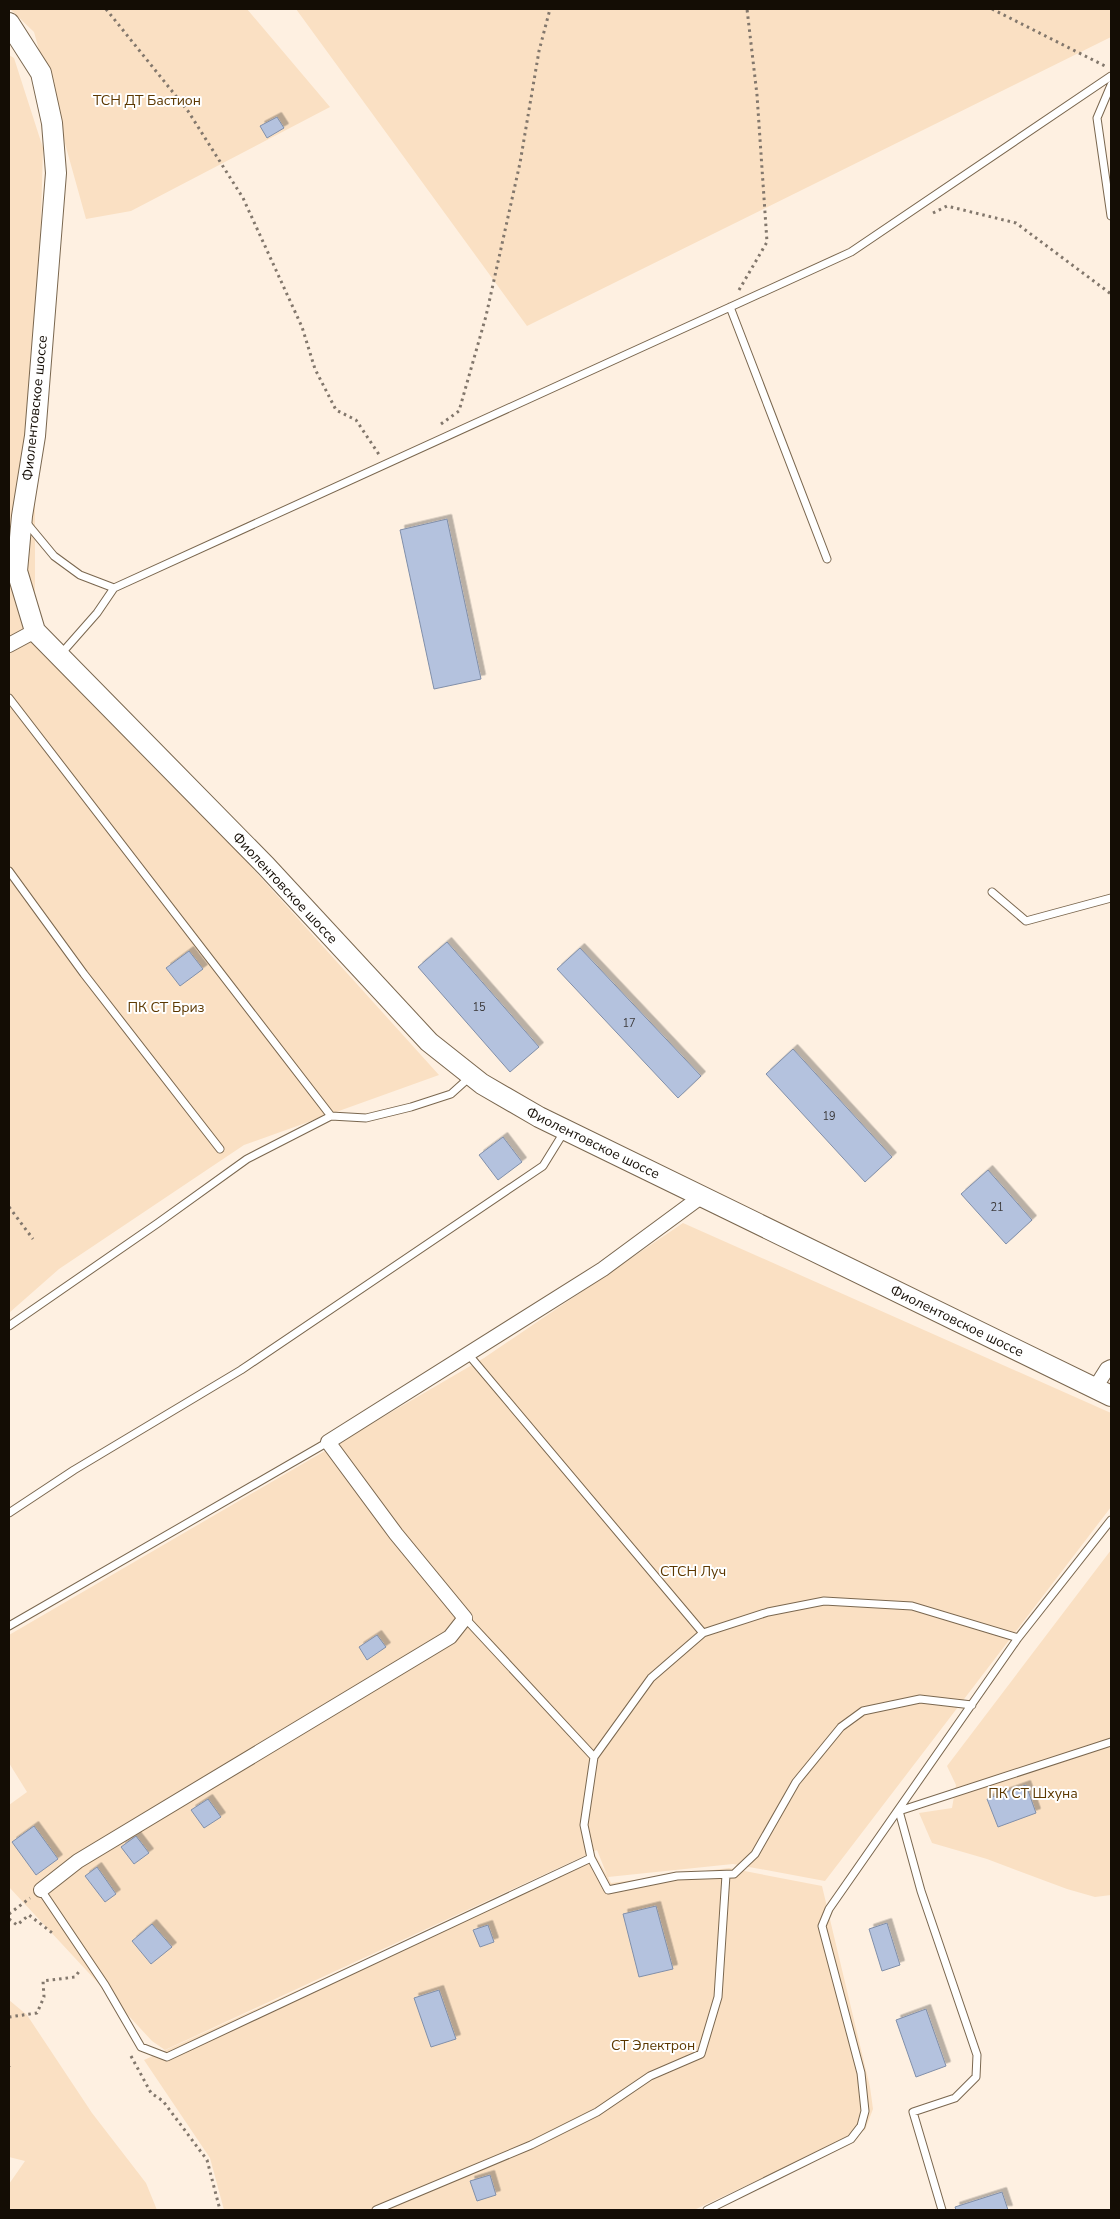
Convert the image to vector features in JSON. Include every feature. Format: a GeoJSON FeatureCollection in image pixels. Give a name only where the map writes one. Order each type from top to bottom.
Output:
{"type":"FeatureCollection","features":[{"type":"Feature","properties":{"kind":"main road","name":"Фиолентовское шоссе"},"geometry":{"type":"LineString","coordinates":[[9,23],[41,73],[52,123],[56,172],[35,436],[22,516],[17,571],[35,631],[266,866],[429,1042],[472,1076],[539,1118],[1103,1392]]}},
{"type":"Feature","properties":{"kind":"street"},"geometry":{"type":"LineString","coordinates":[[9,645],[35,631]]}},
{"type":"Feature","properties":{"kind":"street"},"geometry":{"type":"LineString","coordinates":[[41,1890],[78,1861],[450,1637],[465,1618],[396,1534],[328,1442],[602,1270],[702,1196]]}},
{"type":"Feature","properties":{"kind":"street"},"geometry":{"type":"LineString","coordinates":[[1103,1392],[1107,1369],[1111,1368]]}},
{"type":"Feature","properties":{"kind":"lane"},"geometry":{"type":"LineString","coordinates":[[60,655],[97,613],[114,588],[852,252],[1111,76]]}},
{"type":"Feature","properties":{"kind":"lane"},"geometry":{"type":"LineString","coordinates":[[1111,85],[1097,118],[1111,216]]}},
{"type":"Feature","properties":{"kind":"lane"},"geometry":{"type":"LineString","coordinates":[[730,307],[827,559]]}},
{"type":"Feature","properties":{"kind":"lane"},"geometry":{"type":"LineString","coordinates":[[22,516],[54,556],[80,575],[114,588]]}},
{"type":"Feature","properties":{"kind":"lane"},"geometry":{"type":"LineString","coordinates":[[9,698],[331,1116]]}},
{"type":"Feature","properties":{"kind":"lane"},"geometry":{"type":"LineString","coordinates":[[9,871],[84,974],[220,1149]]}},
{"type":"Feature","properties":{"kind":"lane"},"geometry":{"type":"LineString","coordinates":[[992,892],[1026,921],[1111,898]]}},
{"type":"Feature","properties":{"kind":"lane"},"geometry":{"type":"LineString","coordinates":[[9,1326],[247,1159],[331,1116],[366,1118],[411,1108],[451,1094],[472,1076]]}},
{"type":"Feature","properties":{"kind":"lane"},"geometry":{"type":"LineString","coordinates":[[9,1513],[74,1470],[241,1370],[543,1166],[566,1130]]}},
{"type":"Feature","properties":{"kind":"lane"},"geometry":{"type":"LineString","coordinates":[[468,1354],[703,1633]]}},
{"type":"Feature","properties":{"kind":"lane"},"geometry":{"type":"LineString","coordinates":[[9,1626],[328,1442]]}},
{"type":"Feature","properties":{"kind":"lane"},"geometry":{"type":"LineString","coordinates":[[707,2210],[851,2139],[860,2126],[865,2111],[861,2073],[822,1926],[829,1909],[1018,1638],[1111,1520]]}},
{"type":"Feature","properties":{"kind":"lane"},"geometry":{"type":"LineString","coordinates":[[972,1705],[920,1699],[863,1711],[841,1727],[796,1782],[755,1854],[734,1874],[677,1876],[608,1890],[590,1858],[584,1825],[594,1757],[651,1678],[703,1633],[768,1612],[824,1601],[912,1606],[1018,1638]]}},
{"type":"Feature","properties":{"kind":"lane"},"geometry":{"type":"LineString","coordinates":[[465,1618],[594,1757]]}},
{"type":"Feature","properties":{"kind":"lane"},"geometry":{"type":"LineString","coordinates":[[899,1811],[1111,1742]]}},
{"type":"Feature","properties":{"kind":"lane"},"geometry":{"type":"LineString","coordinates":[[899,1811],[921,1891],[978,2055],[976,2077],[956,2098],[913,2112],[942,2210]]}},
{"type":"Feature","properties":{"kind":"lane"},"geometry":{"type":"LineString","coordinates":[[41,1890],[105,1985],[141,2047],[167,2057],[590,1858]]}},
{"type":"Feature","properties":{"kind":"lane"},"geometry":{"type":"LineString","coordinates":[[376,2210],[531,2145],[597,2112],[650,2076],[701,2054],[718,1997],[726,1875]]}},
{"type":"Feature","properties":{"kind":"path"},"geometry":{"type":"LineString","coordinates":[[106,9],[188,110],[243,198],[302,327],[315,369],[336,410],[356,420],[386,464]]}},
{"type":"Feature","properties":{"kind":"path"},"geometry":{"type":"LineString","coordinates":[[437,427],[459,411],[486,316],[520,163],[539,51],[550,9]]}},
{"type":"Feature","properties":{"kind":"path"},"geometry":{"type":"LineString","coordinates":[[730,307],[767,242],[757,95],[747,9]]}},
{"type":"Feature","properties":{"kind":"path"},"geometry":{"type":"LineString","coordinates":[[992,9],[1111,70]]}},
{"type":"Feature","properties":{"kind":"path"},"geometry":{"type":"LineString","coordinates":[[930,215],[947,206],[1016,222],[1111,294]]}},
{"type":"Feature","properties":{"kind":"path"},"geometry":{"type":"LineString","coordinates":[[9,1207],[33,1239]]}},
{"type":"Feature","properties":{"kind":"path"},"geometry":{"type":"LineString","coordinates":[[9,1914],[27,1900]]}},
{"type":"Feature","properties":{"kind":"path"},"geometry":{"type":"LineString","coordinates":[[9,1919],[16,1925],[29,1915]]}},
{"type":"Feature","properties":{"kind":"path"},"geometry":{"type":"LineString","coordinates":[[9,2017],[37,2014],[44,1997],[43,1980],[75,1976],[82,1968]]}},
{"type":"Feature","properties":{"kind":"path"},"geometry":{"type":"LineString","coordinates":[[163,2101],[207,2160],[220,2210]]}},
{"type":"Feature","properties":{"kind":"green space","name":"ТСН ДТ Бастион"},"geometry":{"type":"Polygon","coordinates":[[[10,9],[247,9],[330,107],[131,211],[86,219],[34,32],[10,9]]]}},
{"type":"Feature","properties":{"kind":"green space"},"geometry":{"type":"Polygon","coordinates":[[[296,9],[1111,9],[1111,37],[527,326],[296,9]]]}},
{"type":"Feature","properties":{"kind":"green space","name":"ПК СТ Бриз"},"geometry":{"type":"Polygon","coordinates":[[[9,55],[14,58],[43,148],[35,436],[35,631],[60,655],[439,1075],[244,1145],[59,1269],[9,1313],[9,55]]]}},
{"type":"Feature","properties":{"kind":"green space","name":"СТСН Луч"},"geometry":{"type":"Polygon","coordinates":[[[683,1223],[1111,1413],[1111,1507],[825,1881],[733,1864],[608,1877],[611,1883],[729,1868],[822,1886],[870,2087],[873,2109],[865,2130],[694,2210],[224,2210],[210,2158],[144,2060],[595,1855],[607,1875],[597,1850],[165,2050],[152,2041],[9,1887],[9,1805],[27,1792],[9,1763],[9,1635],[484,1358],[683,1223]]]}},
{"type":"Feature","properties":{"kind":"green space","name":"ПК СТ Шхуна"},"geometry":{"type":"Polygon","coordinates":[[[1111,1550],[1111,1895],[1095,1897],[1067,1889],[987,1859],[932,1843],[919,1813],[952,1808],[956,1785],[947,1766],[1111,1550]]]}},
{"type":"Feature","properties":{"kind":"green space"},"geometry":{"type":"Polygon","coordinates":[[[9,2000],[27,2015],[92,2113],[146,2183],[157,2210],[9,2210],[9,2184],[25,2161],[9,2157],[9,2000]]]}},
{"type":"Feature","properties":{"kind":"building"},"geometry":{"type":"Polygon","coordinates":[[[277,117],[284,128],[267,138],[260,126],[277,117]]]}},
{"type":"Feature","properties":{"kind":"building"},"geometry":{"type":"Polygon","coordinates":[[[447,519],[481,679],[434,689],[400,530],[447,519]]]}},
{"type":"Feature","properties":{"kind":"building"},"geometry":{"type":"Polygon","coordinates":[[[447,942],[539,1047],[510,1072],[418,967],[447,942]]]}},
{"type":"Feature","properties":{"kind":"building"},"geometry":{"type":"Polygon","coordinates":[[[580,948],[701,1076],[678,1098],[557,969],[580,948]]]}},
{"type":"Feature","properties":{"kind":"building"},"geometry":{"type":"Polygon","coordinates":[[[189,951],[203,969],[180,986],[166,968],[189,951]]]}},
{"type":"Feature","properties":{"kind":"building"},"geometry":{"type":"Polygon","coordinates":[[[793,1049],[892,1157],[865,1182],[766,1074],[793,1049]]]}},
{"type":"Feature","properties":{"kind":"building"},"geometry":{"type":"Polygon","coordinates":[[[503,1137],[522,1162],[498,1180],[479,1155],[503,1137]]]}},
{"type":"Feature","properties":{"kind":"building"},"geometry":{"type":"Polygon","coordinates":[[[988,1170],[1032,1220],[1006,1244],[961,1194],[988,1170]]]}},
{"type":"Feature","properties":{"kind":"building"},"geometry":{"type":"Polygon","coordinates":[[[377,1635],[386,1647],[367,1660],[359,1647],[377,1635]]]}},
{"type":"Feature","properties":{"kind":"building"},"geometry":{"type":"Polygon","coordinates":[[[1026,1785],[1036,1813],[998,1827],[987,1799],[1026,1785]]]}},
{"type":"Feature","properties":{"kind":"building"},"geometry":{"type":"Polygon","coordinates":[[[208,1799],[221,1817],[204,1828],[191,1810],[208,1799]]]}},
{"type":"Feature","properties":{"kind":"building"},"geometry":{"type":"Polygon","coordinates":[[[34,1826],[58,1859],[36,1875],[12,1842],[34,1826]]]}},
{"type":"Feature","properties":{"kind":"building"},"geometry":{"type":"Polygon","coordinates":[[[136,1836],[149,1853],[134,1864],[121,1847],[136,1836]]]}},
{"type":"Feature","properties":{"kind":"building"},"geometry":{"type":"Polygon","coordinates":[[[97,1867],[116,1894],[105,1902],[85,1876],[97,1867]]]}},
{"type":"Feature","properties":{"kind":"building"},"geometry":{"type":"Polygon","coordinates":[[[656,1906],[673,1969],[639,1977],[623,1914],[656,1906]]]}},
{"type":"Feature","properties":{"kind":"building"},"geometry":{"type":"Polygon","coordinates":[[[887,1923],[900,1965],[882,1971],[869,1929],[887,1923]]]}},
{"type":"Feature","properties":{"kind":"building"},"geometry":{"type":"Polygon","coordinates":[[[152,1924],[172,1947],[151,1964],[132,1941],[152,1924]]]}},
{"type":"Feature","properties":{"kind":"building"},"geometry":{"type":"Polygon","coordinates":[[[488,1925],[494,1942],[480,1947],[473,1930],[488,1925]]]}},
{"type":"Feature","properties":{"kind":"building"},"geometry":{"type":"Polygon","coordinates":[[[439,1990],[456,2039],[431,2047],[414,1998],[439,1990]]]}},
{"type":"Feature","properties":{"kind":"building"},"geometry":{"type":"Polygon","coordinates":[[[926,2009],[946,2066],[916,2077],[896,2020],[926,2009]]]}},
{"type":"Feature","properties":{"kind":"building"},"geometry":{"type":"Polygon","coordinates":[[[490,2175],[496,2195],[477,2201],[470,2181],[490,2175]]]}},
{"type":"Feature","properties":{"kind":"building"},"geometry":{"type":"Polygon","coordinates":[[[1002,2192],[1008,2210],[956,2210],[955,2207],[1002,2192]]]}},
{"type":"Feature","properties":{"kind":"park label","name":"СТ Электрон"},"geometry":{"type":"Point","coordinates":[653,2045]}}]}
